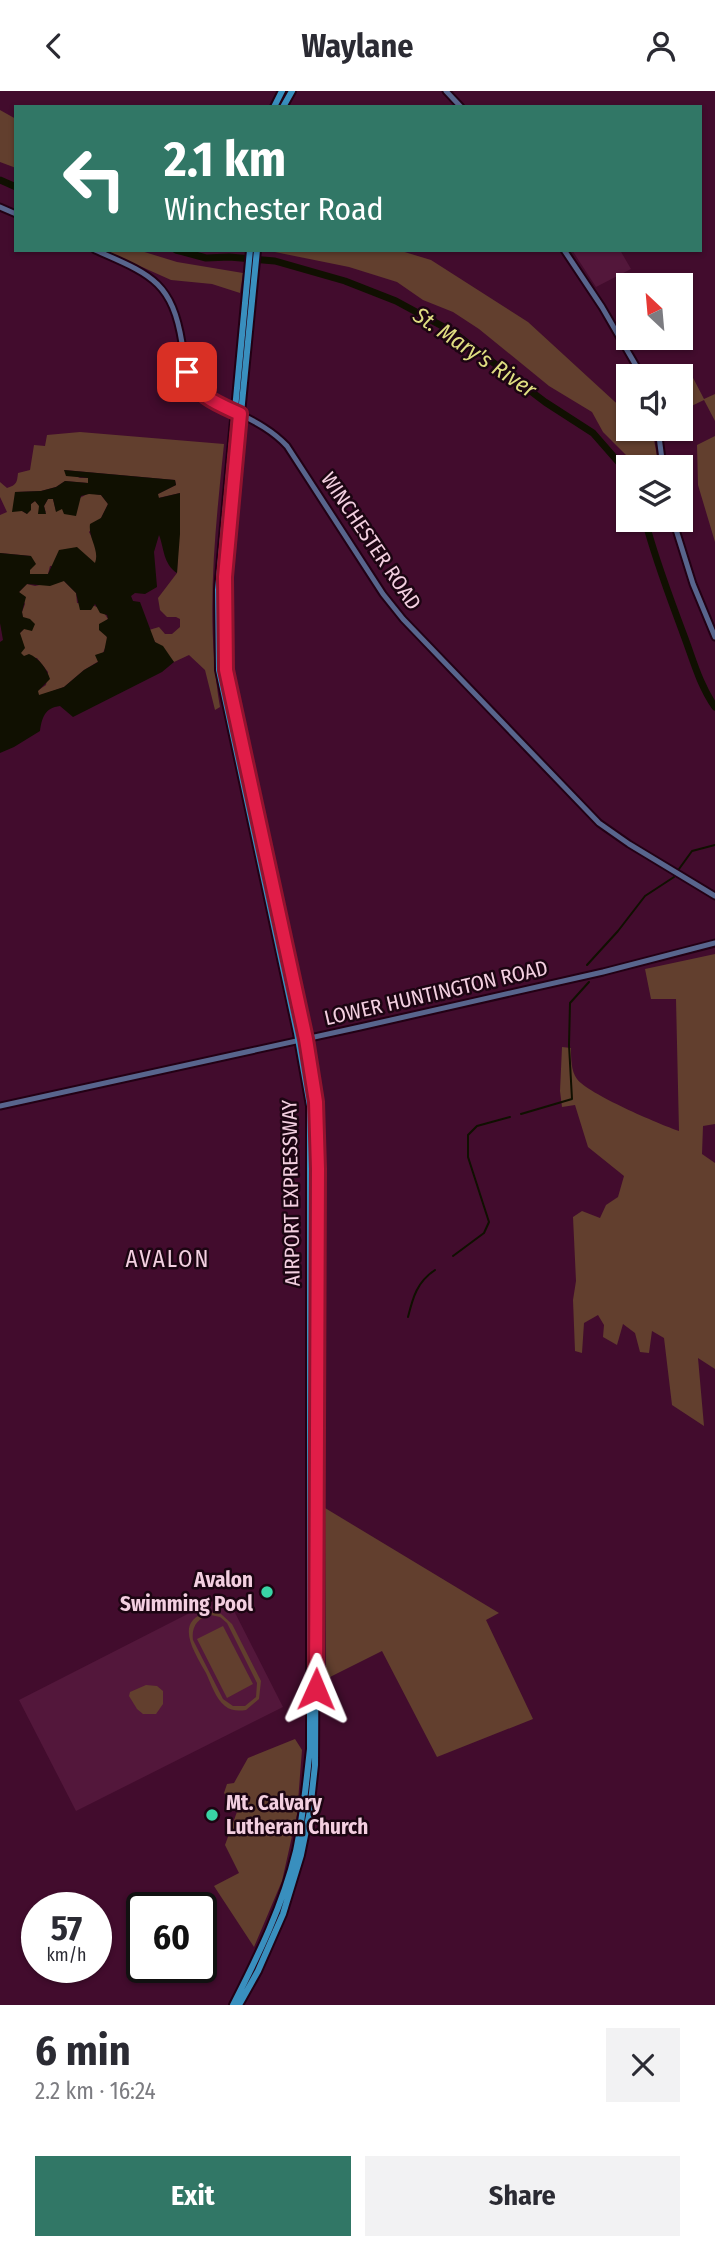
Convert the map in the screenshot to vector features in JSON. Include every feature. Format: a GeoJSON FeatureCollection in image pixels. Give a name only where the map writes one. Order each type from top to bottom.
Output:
{"type":"FeatureCollection","features":[{"type":"Feature","properties":{"kind":"main road"},"geometry":{"type":"LineString","coordinates":[[446,91],[459,105]]}},
{"type":"Feature","properties":{"kind":"main road","name":"WINCHESTER ROAD"},"geometry":{"type":"LineString","coordinates":[[100,252],[127,264],[158,284],[178,318],[191,382],[202,395],[263,426],[287,446],[392,605],[595,819],[622,840],[715,897]]}},
{"type":"Feature","properties":{"kind":"main road","name":"AIRPORT EXPRESSWAY"},"geometry":{"type":"LineString","coordinates":[[239,2005],[258,1971],[283,1915],[303,1846],[315,1765],[318,1169],[316,1102],[219,670],[218,590],[249,292],[250,252]]}},
{"type":"Feature","properties":{"kind":"main road","name":"AIRPORT EXPRESSWAY"},"geometry":{"type":"LineString","coordinates":[[249,292],[257,252]]}},
{"type":"Feature","properties":{"kind":"main road"},"geometry":{"type":"LineString","coordinates":[[565,252],[635,364]]}},
{"type":"Feature","properties":{"kind":"main road"},"geometry":{"type":"LineString","coordinates":[[677,532],[693,583],[715,637]]}},
{"type":"Feature","properties":{"kind":"main road","name":"LOWER HUNTINGTON ROAD"},"geometry":{"type":"LineString","coordinates":[[0,1106],[603,972],[715,943]]}},
{"type":"Feature","properties":{"kind":"main road","name":"AIRPORT EXPRESSWAY"},"geometry":{"type":"LineString","coordinates":[[233,2005],[268,1932],[288,1876],[302,1815],[310,1749],[311,1131],[302,1040]]}},
{"type":"Feature","properties":{"kind":"shaded area"},"geometry":{"type":"Polygon","coordinates":[[[0,110],[14,118],[14,167],[0,162],[0,110]]]}},
{"type":"Feature","properties":{"kind":"shaded area"},"geometry":{"type":"Polygon","coordinates":[[[108,252],[144,252],[177,262],[243,273],[240,293],[212,284],[171,280],[108,252]]]}},
{"type":"Feature","properties":{"kind":"shaded area"},"geometry":{"type":"Polygon","coordinates":[[[275,252],[405,252],[431,260],[528,322],[616,403],[616,441],[654,441],[657,455],[626,455],[603,432],[592,412],[549,386],[479,329],[453,312],[423,300],[397,282],[349,267],[275,252]]]}},
{"type":"Feature","properties":{"kind":"shaded area"},"geometry":{"type":"Polygon","coordinates":[[[573,252],[621,252],[631,269],[616,273],[616,277],[596,287],[573,252]]]}},
{"type":"Feature","properties":{"kind":"shaded area"},"geometry":{"type":"Polygon","coordinates":[[[693,378],[704,399],[715,394],[715,421],[704,400],[693,405],[693,378]]]}},
{"type":"Feature","properties":{"kind":"shaded area"},"geometry":{"type":"Polygon","coordinates":[[[80,432],[224,444],[213,575],[213,641],[220,707],[215,710],[205,670],[189,655],[174,662],[155,642],[149,630],[159,627],[165,634],[172,634],[180,627],[180,619],[167,617],[160,610],[158,598],[177,573],[180,493],[158,498],[158,494],[176,485],[175,480],[64,470],[80,478],[89,478],[88,483],[65,481],[41,491],[15,492],[22,511],[27,514],[35,501],[46,513],[44,506],[48,499],[53,499],[56,511],[89,493],[101,495],[108,504],[89,532],[96,551],[96,564],[50,566],[48,574],[29,574],[31,556],[0,553],[0,515],[7,512],[0,497],[0,482],[7,488],[10,487],[16,483],[18,473],[30,470],[34,445],[45,446],[47,435],[80,432]]]}},
{"type":"Feature","properties":{"kind":"shaded area"},"geometry":{"type":"Polygon","coordinates":[[[715,436],[715,542],[698,485],[697,445],[715,436]]]}},
{"type":"Feature","properties":{"kind":"shaded area"},"geometry":{"type":"Polygon","coordinates":[[[64,470],[175,480],[176,485],[158,494],[159,498],[180,493],[177,573],[166,560],[159,535],[154,552],[157,587],[145,594],[135,593],[131,596],[133,601],[140,602],[155,642],[163,646],[174,662],[162,672],[73,717],[60,706],[51,709],[43,717],[40,731],[0,753],[0,642],[3,640],[0,623],[0,553],[31,556],[36,564],[30,574],[48,574],[59,550],[77,547],[95,563],[96,553],[90,524],[101,518],[108,504],[101,495],[81,496],[76,516],[64,514],[62,509],[56,512],[53,499],[48,499],[44,506],[46,514],[38,514],[39,506],[35,501],[27,514],[22,511],[12,512],[15,492],[41,491],[65,481],[88,483],[88,478],[66,476],[64,470]],[[64,581],[50,586],[27,584],[19,592],[26,597],[23,617],[35,624],[32,631],[24,629],[20,633],[25,648],[21,653],[36,658],[50,679],[38,691],[39,695],[64,687],[98,662],[95,655],[104,652],[107,637],[99,630],[99,624],[108,619],[107,615],[100,613],[95,604],[91,610],[80,610],[76,593],[64,581]]]}},
{"type":"Feature","properties":{"kind":"shaded area"},"geometry":{"type":"Polygon","coordinates":[[[63,580],[76,593],[77,603],[95,606],[105,614],[108,619],[103,623],[108,642],[99,661],[64,687],[39,696],[37,691],[46,685],[48,672],[37,658],[24,657],[20,653],[20,633],[24,629],[22,612],[25,604],[19,592],[27,584],[35,586],[63,580]]]}},
{"type":"Feature","properties":{"kind":"shaded area"},"geometry":{"type":"Polygon","coordinates":[[[715,954],[715,1124],[703,1126],[702,1154],[715,1163],[715,1369],[698,1358],[704,1426],[672,1405],[664,1338],[652,1331],[649,1353],[640,1352],[635,1333],[623,1324],[617,1345],[603,1337],[604,1325],[598,1315],[584,1323],[582,1353],[575,1351],[573,1217],[582,1211],[600,1218],[606,1205],[618,1197],[624,1176],[588,1147],[575,1105],[562,1107],[560,1091],[562,1047],[571,1048],[574,1072],[584,1085],[625,1108],[679,1131],[676,999],[651,999],[645,969],[715,954]]]}},
{"type":"Feature","properties":{"kind":"shaded area"},"geometry":{"type":"Polygon","coordinates":[[[325,1508],[499,1613],[486,1620],[533,1719],[437,1757],[382,1651],[326,1679],[325,1508]]]}},
{"type":"Feature","properties":{"kind":"shaded area"},"geometry":{"type":"Polygon","coordinates":[[[219,1598],[229,1601],[283,1707],[76,1811],[19,1700],[219,1598]]]}},
{"type":"Feature","properties":{"kind":"shaded area"},"geometry":{"type":"Polygon","coordinates":[[[209,1612],[221,1614],[232,1624],[261,1681],[259,1699],[246,1710],[227,1708],[214,1691],[190,1638],[191,1622],[209,1612]],[[211,1615],[199,1620],[194,1627],[193,1640],[223,1699],[233,1706],[245,1706],[256,1697],[257,1683],[227,1623],[220,1617],[211,1615]]]}},
{"type":"Feature","properties":{"kind":"shaded area"},"geometry":{"type":"Polygon","coordinates":[[[223,1626],[253,1684],[227,1698],[197,1639],[223,1626]]]}},
{"type":"Feature","properties":{"kind":"shaded area"},"geometry":{"type":"Polygon","coordinates":[[[146,1685],[157,1686],[163,1691],[163,1704],[156,1714],[143,1714],[129,1696],[130,1692],[146,1685]]]}},
{"type":"Feature","properties":{"kind":"shaded area"},"geometry":{"type":"Polygon","coordinates":[[[295,1739],[302,1750],[297,1814],[282,1881],[254,1947],[214,1886],[239,1873],[225,1845],[238,1809],[224,1793],[227,1784],[234,1783],[248,1758],[295,1739]]]}},
{"type":"Feature","properties":{"kind":"waterway","name":"St. Mary's River"},"geometry":{"type":"LineString","coordinates":[[0,180],[14,186]]}},
{"type":"Feature","properties":{"kind":"waterway","name":"St. Mary's River"},"geometry":{"type":"LineString","coordinates":[[184,252],[206,258],[275,261],[345,281],[396,301],[453,332],[545,402],[593,433],[616,459]]}},
{"type":"Feature","properties":{"kind":"waterway","name":"St. Mary's River"},"geometry":{"type":"LineString","coordinates":[[648,532],[697,671],[715,707]]}},
{"type":"Feature","properties":{"kind":"waterway"},"geometry":{"type":"LineString","coordinates":[[679,869],[692,851],[715,845]]}},
{"type":"Feature","properties":{"kind":"waterway"},"geometry":{"type":"LineString","coordinates":[[587,965],[645,896],[674,877]]}},
{"type":"Feature","properties":{"kind":"waterway"},"geometry":{"type":"LineString","coordinates":[[521,1114],[572,1099],[570,1003],[589,982]]}},
{"type":"Feature","properties":{"kind":"waterway"},"geometry":{"type":"LineString","coordinates":[[453,1256],[484,1233],[489,1222],[468,1157],[468,1135],[477,1126],[510,1117]]}},
{"type":"Feature","properties":{"kind":"waterway"},"geometry":{"type":"LineString","coordinates":[[408,1317],[417,1291],[435,1270]]}},
{"type":"Feature","properties":{"kind":"place","name":"Avalon Swimming Pool"},"geometry":{"type":"Point","coordinates":[267,1592]}},
{"type":"Feature","properties":{"kind":"place","name":"Mt. Calvary Lutheran Church"},"geometry":{"type":"Point","coordinates":[212,1815]}},
{"type":"Feature","properties":{"kind":"district","name":"AVALON"},"geometry":{"type":"Point","coordinates":[168,1259]}},
{"type":"Feature","properties":{"kind":"route"},"geometry":{"type":"LineString","coordinates":[[187,372],[191,382],[202,395],[240,414],[225,577],[226,670],[238,736],[306,1039],[316,1102],[316,1689]]}}]}
